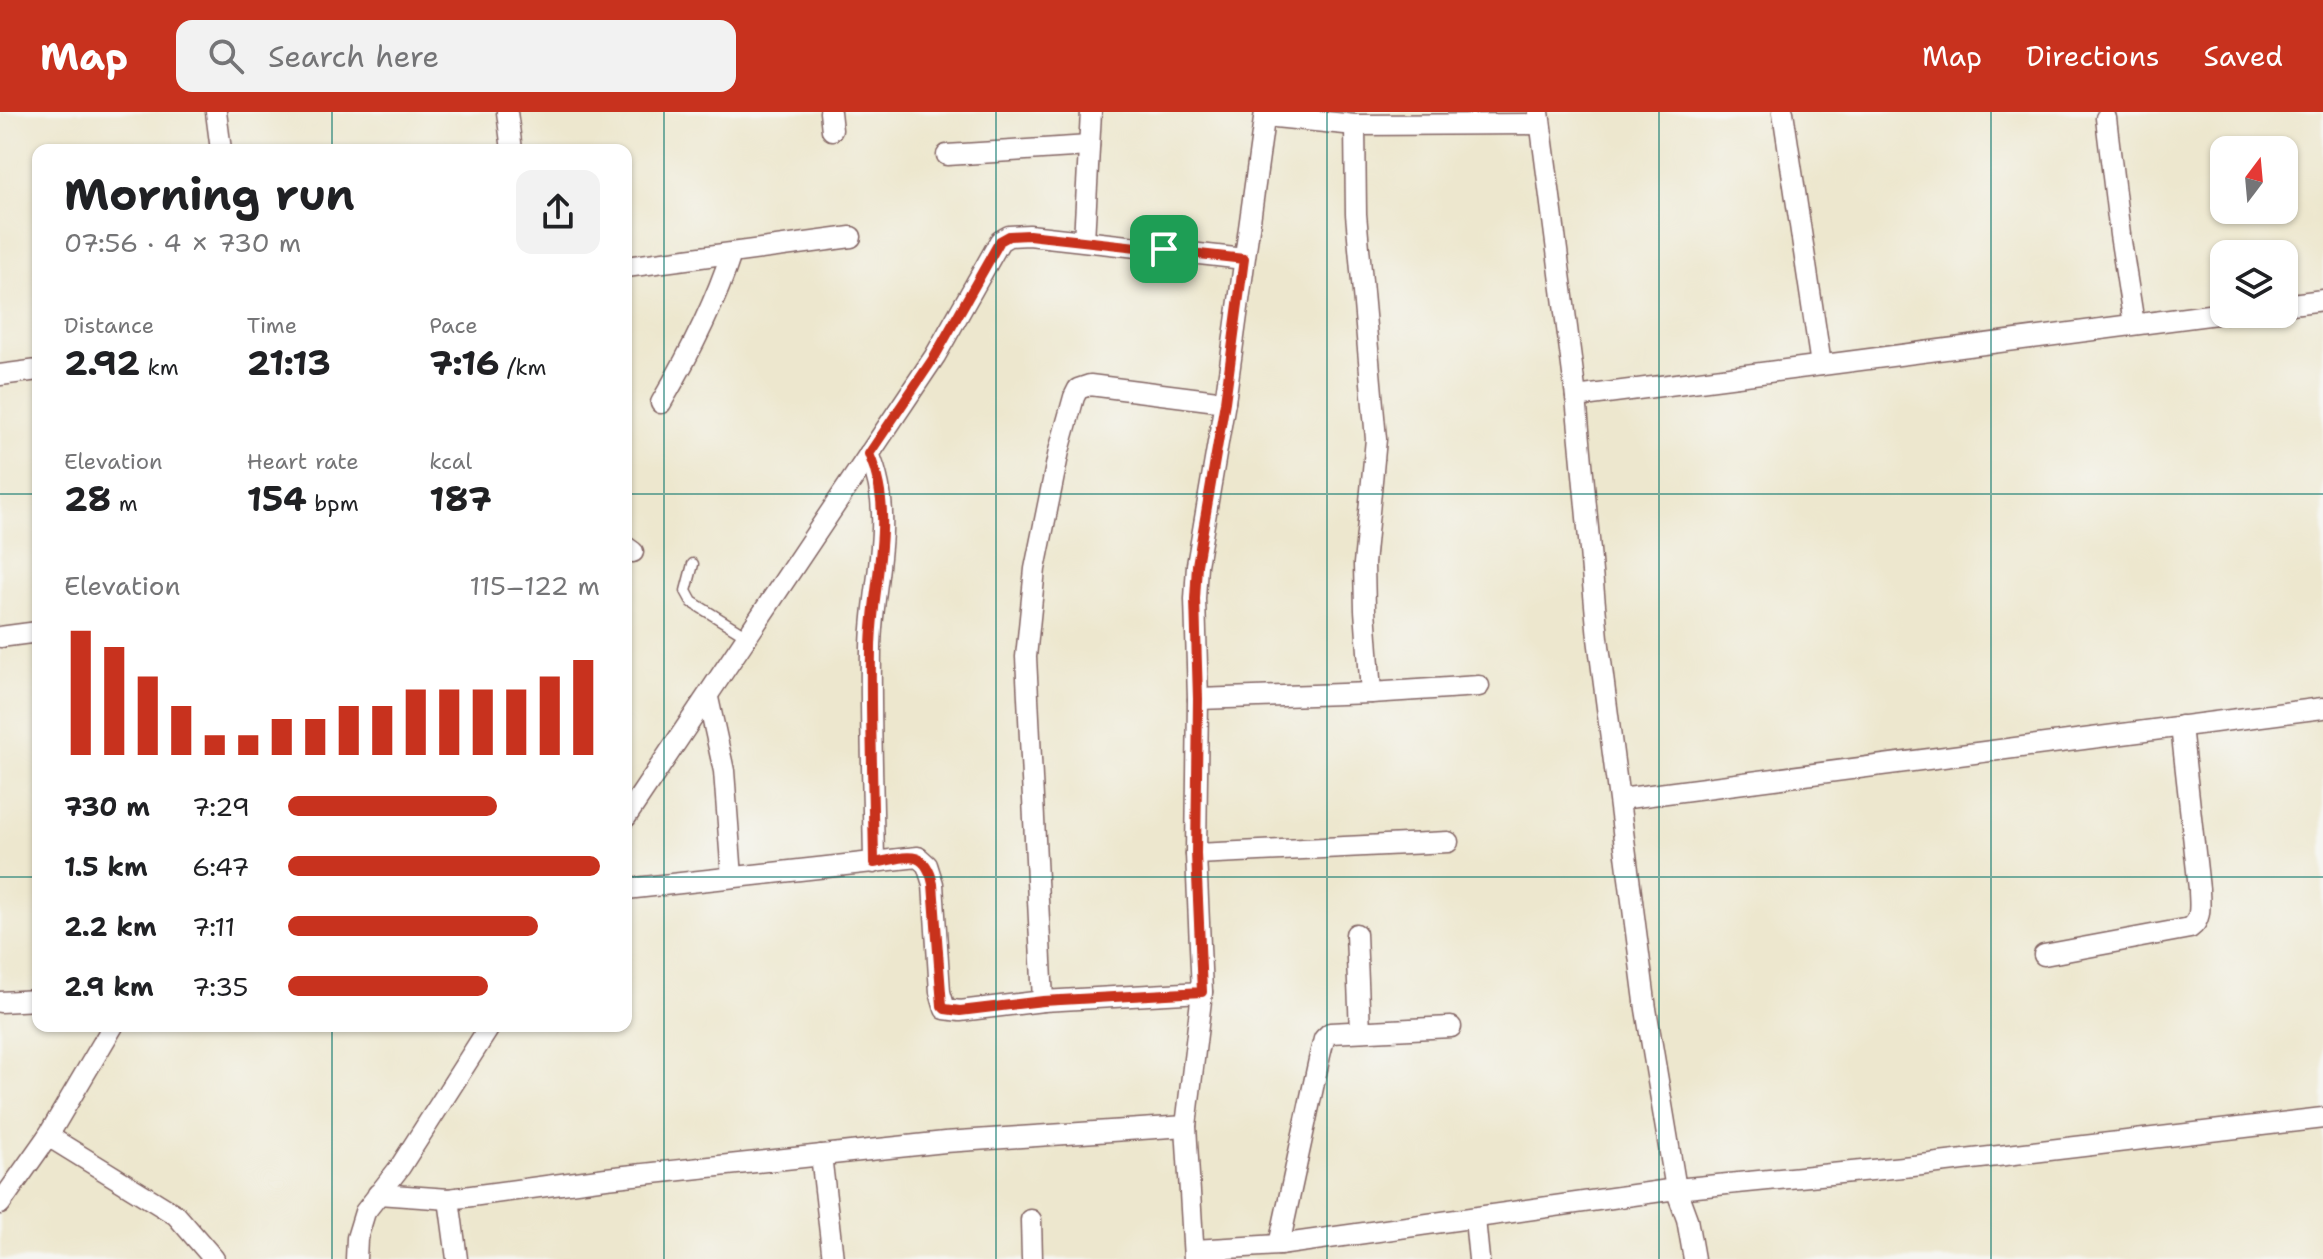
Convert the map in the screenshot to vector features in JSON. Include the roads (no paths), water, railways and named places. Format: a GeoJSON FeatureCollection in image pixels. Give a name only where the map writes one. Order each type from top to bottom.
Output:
{"type":"FeatureCollection","features":[{"type":"Feature","properties":{"kind":"street"},"geometry":{"type":"LineString","coordinates":[[216,112],[220,144]]}},
{"type":"Feature","properties":{"kind":"street"},"geometry":{"type":"LineString","coordinates":[[507,112],[511,144]]}},
{"type":"Feature","properties":{"kind":"street"},"geometry":{"type":"LineString","coordinates":[[1084,240],[1091,112]]}},
{"type":"Feature","properties":{"kind":"street"},"geometry":{"type":"LineString","coordinates":[[1783,112],[1821,365]]}},
{"type":"Feature","properties":{"kind":"street"},"geometry":{"type":"LineString","coordinates":[[1694,1259],[1687,1219],[1676,1189],[1646,1009],[1598,638],[1576,397],[1540,118],[1355,125],[1265,114],[1225,402],[1197,565],[1196,854],[1202,992],[1186,1126],[1194,1254],[1475,1219],[1676,1189],[1913,1166],[2323,1118]]}},
{"type":"Feature","properties":{"kind":"street"},"geometry":{"type":"LineString","coordinates":[[2106,118],[2134,324]]}},
{"type":"Feature","properties":{"kind":"street"},"geometry":{"type":"LineString","coordinates":[[1355,125],[1356,214],[1376,439],[1364,564],[1371,693]]}},
{"type":"Feature","properties":{"kind":"street"},"geometry":{"type":"LineString","coordinates":[[947,155],[1089,146]]}},
{"type":"Feature","properties":{"kind":"street"},"geometry":{"type":"LineString","coordinates":[[632,808],[935,356],[1000,241],[1009,236],[1029,235],[1244,259]]}},
{"type":"Feature","properties":{"kind":"street"},"geometry":{"type":"LineString","coordinates":[[632,266],[851,237]]}},
{"type":"Feature","properties":{"kind":"street"},"geometry":{"type":"LineString","coordinates":[[661,403],[686,361],[718,293],[731,254]]}},
{"type":"Feature","properties":{"kind":"street"},"geometry":{"type":"LineString","coordinates":[[2298,303],[2323,300]]}},
{"type":"Feature","properties":{"kind":"street"},"geometry":{"type":"LineString","coordinates":[[1576,397],[2210,315]]}},
{"type":"Feature","properties":{"kind":"street"},"geometry":{"type":"LineString","coordinates":[[0,375],[32,371]]}},
{"type":"Feature","properties":{"kind":"street"},"geometry":{"type":"LineString","coordinates":[[1043,1001],[1026,657],[1035,569],[1059,451],[1074,397],[1078,389],[1090,385],[1225,402]]}},
{"type":"Feature","properties":{"kind":"street"},"geometry":{"type":"LineString","coordinates":[[869,454],[878,476],[883,510],[871,644],[874,863]]}},
{"type":"Feature","properties":{"kind":"street"},"geometry":{"type":"LineString","coordinates":[[0,637],[32,633]]}},
{"type":"Feature","properties":{"kind":"street"},"geometry":{"type":"LineString","coordinates":[[1198,699],[1479,686]]}},
{"type":"Feature","properties":{"kind":"street"},"geometry":{"type":"LineString","coordinates":[[708,698],[724,771],[732,877]]}},
{"type":"Feature","properties":{"kind":"street"},"geometry":{"type":"LineString","coordinates":[[1620,799],[2323,708]]}},
{"type":"Feature","properties":{"kind":"street"},"geometry":{"type":"LineString","coordinates":[[2044,955],[2190,928],[2197,921],[2200,909],[2181,726]]}},
{"type":"Feature","properties":{"kind":"street"},"geometry":{"type":"LineString","coordinates":[[1196,854],[1448,842]]}},
{"type":"Feature","properties":{"kind":"street"},"geometry":{"type":"LineString","coordinates":[[632,888],[918,857],[927,865],[933,884],[940,992],[945,1009],[960,1011],[1043,1001],[1202,992]]}},
{"type":"Feature","properties":{"kind":"street"},"geometry":{"type":"LineString","coordinates":[[1356,934],[1360,1031]]}},
{"type":"Feature","properties":{"kind":"street"},"geometry":{"type":"LineString","coordinates":[[0,1002],[32,1000]]}},
{"type":"Feature","properties":{"kind":"street"},"geometry":{"type":"LineString","coordinates":[[1279,1245],[1324,1039],[1330,1033],[1451,1027]]}},
{"type":"Feature","properties":{"kind":"street"},"geometry":{"type":"LineString","coordinates":[[0,1204],[48,1136],[109,1032]]}},
{"type":"Feature","properties":{"kind":"street"},"geometry":{"type":"LineString","coordinates":[[356,1259],[360,1224],[486,1032]]}},
{"type":"Feature","properties":{"kind":"street"},"geometry":{"type":"LineString","coordinates":[[378,1194],[449,1199],[606,1178],[945,1142],[1186,1126]]}},
{"type":"Feature","properties":{"kind":"street"},"geometry":{"type":"LineString","coordinates":[[48,1136],[176,1215],[214,1259]]}},
{"type":"Feature","properties":{"kind":"street"},"geometry":{"type":"LineString","coordinates":[[821,1155],[833,1259]]}},
{"type":"Feature","properties":{"kind":"street"},"geometry":{"type":"LineString","coordinates":[[400,1167],[420,1196]]}},
{"type":"Feature","properties":{"kind":"street"},"geometry":{"type":"LineString","coordinates":[[449,1199],[457,1259]]}},
{"type":"Feature","properties":{"kind":"street"},"geometry":{"type":"LineString","coordinates":[[1475,1219],[1479,1259]]}},
{"type":"Feature","properties":{"kind":"street"},"geometry":{"type":"LineString","coordinates":[[1031,1220],[1032,1259]]}},
{"type":"Feature","properties":{"kind":"lane"},"geometry":{"type":"LineString","coordinates":[[693,564],[686,591],[692,602],[747,636]]}}]}
